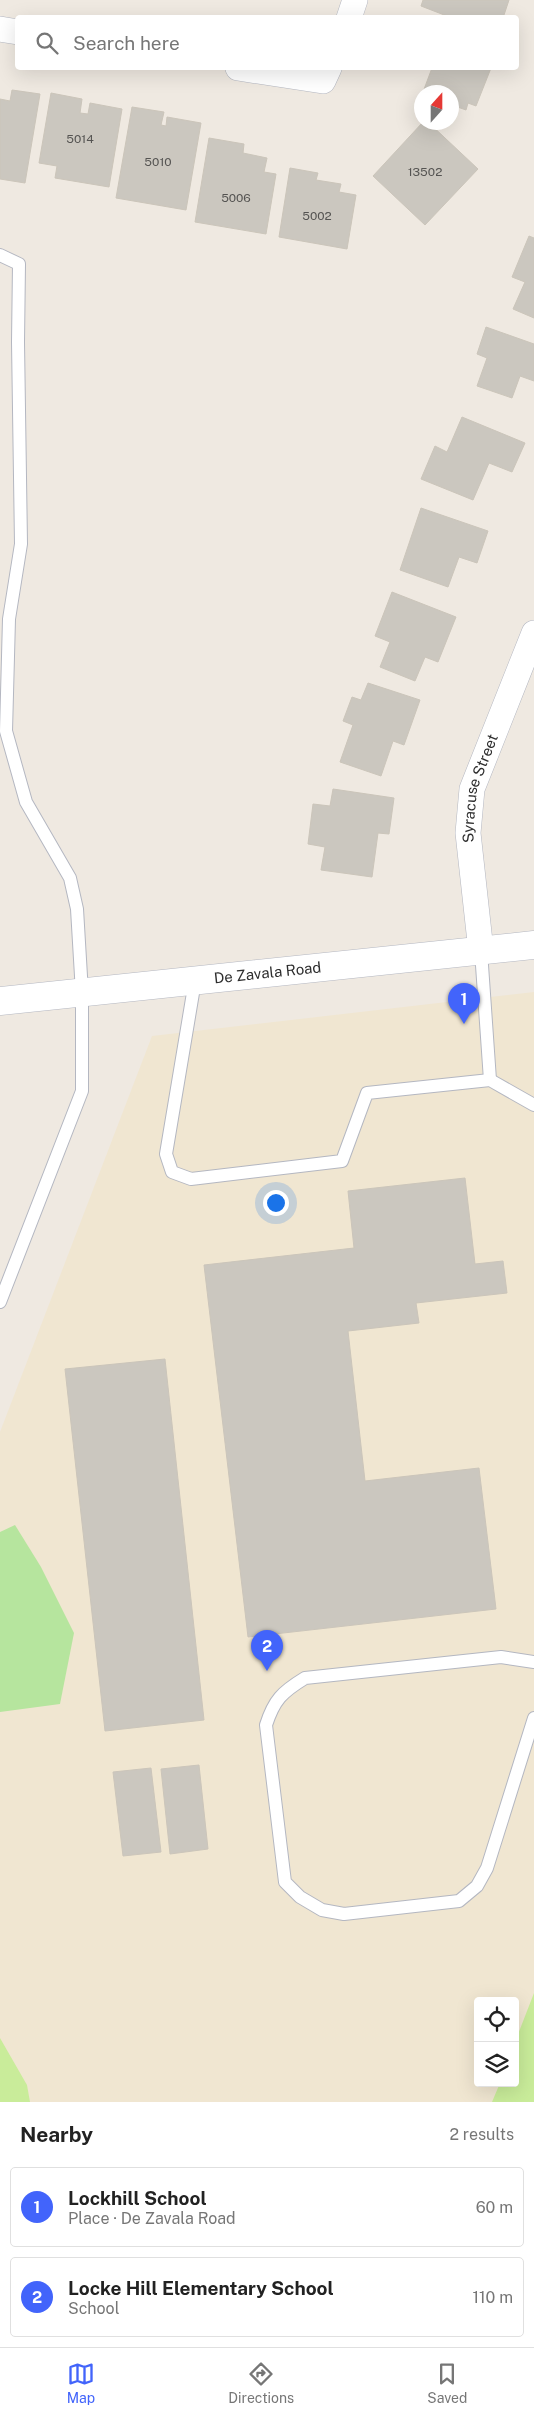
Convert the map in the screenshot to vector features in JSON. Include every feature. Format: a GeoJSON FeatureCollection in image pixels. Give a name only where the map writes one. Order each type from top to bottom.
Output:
{"type":"FeatureCollection","features":[{"type":"Feature","properties":{"kind":"main road","name":"De Zavala Road"},"geometry":{"type":"LineString","coordinates":[[0,1001],[534,945]]}},
{"type":"Feature","properties":{"kind":"street"},"geometry":{"type":"LineString","coordinates":[[349,15],[356,0]]}},
{"type":"Feature","properties":{"kind":"street"},"geometry":{"type":"LineString","coordinates":[[0,29],[15,32]]}},
{"type":"Feature","properties":{"kind":"street"},"geometry":{"type":"LineString","coordinates":[[267,70],[326,74]]}},
{"type":"Feature","properties":{"kind":"street","name":"Syracuse Street"},"geometry":{"type":"LineString","coordinates":[[481,951],[468,833],[472,789],[534,633]]}},
{"type":"Feature","properties":{"kind":"lane"},"geometry":{"type":"LineString","coordinates":[[0,255],[19,264],[18,342],[21,544],[9,619],[6,730],[26,802],[70,878],[77,909],[82,993],[82,1091],[0,1302]]}},
{"type":"Feature","properties":{"kind":"lane"},"geometry":{"type":"LineString","coordinates":[[481,951],[490,1080]]}},
{"type":"Feature","properties":{"kind":"lane"},"geometry":{"type":"LineString","coordinates":[[195,981],[166,1154],[172,1172],[191,1180],[342,1161],[367,1093],[490,1080],[534,1105]]}},
{"type":"Feature","properties":{"kind":"lane"},"geometry":{"type":"LineString","coordinates":[[534,1662],[501,1657],[491,1658],[305,1678],[291,1687],[273,1705],[266,1726],[285,1882],[300,1897],[322,1910],[344,1914],[459,1901],[477,1886],[487,1868],[534,1718]]}},
{"type":"Feature","properties":{"kind":"shaded area"},"geometry":{"type":"Polygon","coordinates":[[[534,992],[534,2102],[0,2102],[0,1432],[152,1036],[534,992]]]}},
{"type":"Feature","properties":{"kind":"green space"},"geometry":{"type":"Polygon","coordinates":[[[15,1525],[41,1567],[74,1633],[60,1704],[0,1712],[0,1532],[15,1525]]]}},
{"type":"Feature","properties":{"kind":"green space"},"geometry":{"type":"Polygon","coordinates":[[[534,1993],[534,2102],[492,2102],[498,2087],[519,2087],[519,2032],[534,1993]]]}},
{"type":"Feature","properties":{"kind":"green space"},"geometry":{"type":"Polygon","coordinates":[[[0,2038],[27,2085],[30,2102],[0,2102],[0,2038]]]}},
{"type":"Feature","properties":{"kind":"building"},"geometry":{"type":"Polygon","coordinates":[[[423,0],[509,0],[504,15],[444,15],[421,6],[423,0]]]}},
{"type":"Feature","properties":{"kind":"building"},"geometry":{"type":"Polygon","coordinates":[[[431,70],[490,70],[476,106],[468,103],[466,110],[459,108],[459,85],[426,85],[431,70]]]}},
{"type":"Feature","properties":{"kind":"building"},"geometry":{"type":"Polygon","coordinates":[[[12,90],[40,94],[25,183],[0,179],[0,99],[10,101],[12,90]]]}},
{"type":"Feature","properties":{"kind":"building"},"geometry":{"type":"Polygon","coordinates":[[[51,93],[82,99],[80,113],[88,114],[90,103],[122,109],[109,187],[55,178],[57,166],[39,163],[51,93]]]}},
{"type":"Feature","properties":{"kind":"building"},"geometry":{"type":"Polygon","coordinates":[[[132,107],[164,112],[161,125],[166,126],[167,117],[201,123],[186,210],[116,198],[132,107]]]}},
{"type":"Feature","properties":{"kind":"building"},"geometry":{"type":"Polygon","coordinates":[[[416,130],[437,130],[478,169],[425,225],[373,176],[416,130]]]}},
{"type":"Feature","properties":{"kind":"building"},"geometry":{"type":"Polygon","coordinates":[[[209,138],[244,144],[243,153],[267,158],[264,172],[276,174],[266,234],[195,222],[209,138]]]}},
{"type":"Feature","properties":{"kind":"building"},"geometry":{"type":"Polygon","coordinates":[[[290,168],[318,173],[316,180],[341,184],[339,192],[356,195],[347,249],[279,237],[290,168]]]}},
{"type":"Feature","properties":{"kind":"building"},"geometry":{"type":"Polygon","coordinates":[[[529,236],[534,238],[534,318],[513,309],[525,282],[512,277],[529,236]]]}},
{"type":"Feature","properties":{"kind":"building"},"geometry":{"type":"Polygon","coordinates":[[[486,327],[534,344],[534,381],[520,376],[512,398],[477,386],[487,358],[477,354],[486,327]]]}},
{"type":"Feature","properties":{"kind":"building"},"geometry":{"type":"Polygon","coordinates":[[[462,417],[525,443],[512,472],[489,463],[473,500],[421,479],[435,446],[447,452],[462,417]]]}},
{"type":"Feature","properties":{"kind":"building"},"geometry":{"type":"Polygon","coordinates":[[[421,508],[488,531],[477,563],[459,557],[448,587],[400,570],[421,508]]]}},
{"type":"Feature","properties":{"kind":"building"},"geometry":{"type":"Polygon","coordinates":[[[392,592],[456,617],[438,662],[425,657],[415,681],[380,667],[390,642],[375,636],[392,592]]]}},
{"type":"Feature","properties":{"kind":"building"},"geometry":{"type":"Polygon","coordinates":[[[368,683],[420,700],[404,745],[393,741],[381,776],[340,762],[353,725],[343,721],[352,697],[361,700],[368,683]]]}},
{"type":"Feature","properties":{"kind":"building"},"geometry":{"type":"Polygon","coordinates":[[[333,789],[394,798],[389,834],[378,833],[372,877],[321,870],[325,847],[308,844],[313,804],[330,806],[333,789]]]}},
{"type":"Feature","properties":{"kind":"building"},"geometry":{"type":"Polygon","coordinates":[[[465,1178],[475,1264],[503,1261],[507,1293],[416,1303],[419,1323],[348,1331],[365,1481],[479,1468],[496,1609],[248,1637],[204,1265],[354,1248],[348,1191],[465,1178]]]}},
{"type":"Feature","properties":{"kind":"building"},"geometry":{"type":"Polygon","coordinates":[[[165,1359],[204,1720],[105,1731],[65,1369],[165,1359]]]}},
{"type":"Feature","properties":{"kind":"building"},"geometry":{"type":"Polygon","coordinates":[[[199,1765],[208,1849],[170,1854],[161,1769],[199,1765]]]}},
{"type":"Feature","properties":{"kind":"building"},"geometry":{"type":"Polygon","coordinates":[[[151,1768],[161,1852],[123,1856],[113,1772],[151,1768]]]}},
{"type":"Feature","properties":{"kind":"place","name":"Lockhill School"},"geometry":{"type":"Point","coordinates":[464,1024]}},
{"type":"Feature","properties":{"kind":"place","name":"Locke Hill Elementary School"},"geometry":{"type":"Point","coordinates":[267,1671]}}]}
